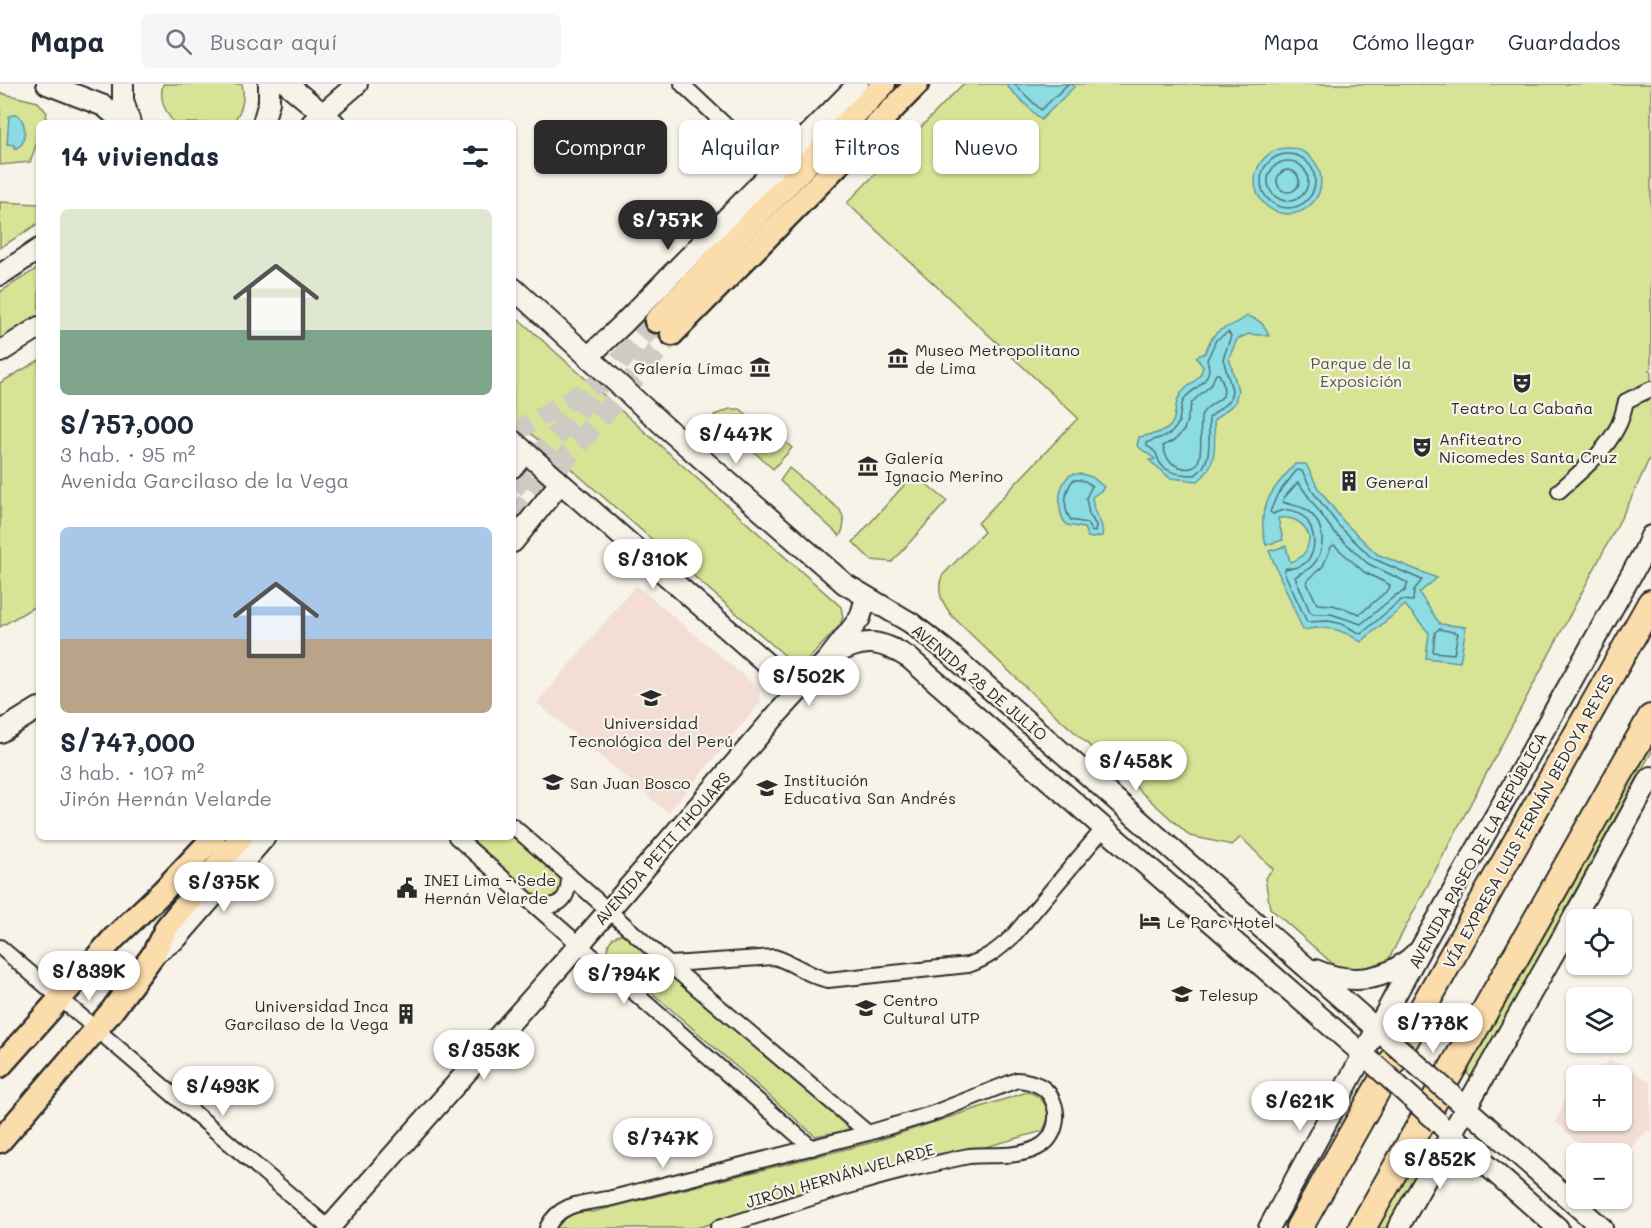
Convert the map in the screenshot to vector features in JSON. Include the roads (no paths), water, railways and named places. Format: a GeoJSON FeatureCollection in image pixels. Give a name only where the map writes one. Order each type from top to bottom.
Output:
{"type":"FeatureCollection","features":[{"type":"Feature","properties":{"kind":"highway","name":"VÍA EXPRESA LUIS FERNÁN BEDOYA REYES"},"geometry":{"type":"LineString","coordinates":[[1299,1228],[1651,603]]}},
{"type":"Feature","properties":{"kind":"highway"},"geometry":{"type":"LineString","coordinates":[[1362,1228],[1651,718]]}},
{"type":"Feature","properties":{"kind":"main road"},"geometry":{"type":"LineString","coordinates":[[47,84],[105,106],[121,120]]}},
{"type":"Feature","properties":{"kind":"main road"},"geometry":{"type":"LineString","coordinates":[[123,84],[123,100],[129,120]]}},
{"type":"Feature","properties":{"kind":"main road"},"geometry":{"type":"LineString","coordinates":[[264,120],[269,102],[269,84]]}},
{"type":"Feature","properties":{"kind":"main road"},"geometry":{"type":"LineString","coordinates":[[287,84],[324,120],[357,84]]}},
{"type":"Feature","properties":{"kind":"main road"},"geometry":{"type":"LineString","coordinates":[[801,142],[858,84]]}},
{"type":"Feature","properties":{"kind":"main road"},"geometry":{"type":"LineString","coordinates":[[884,84],[664,327],[917,84]]}},
{"type":"Feature","properties":{"kind":"main road"},"geometry":{"type":"LineString","coordinates":[[588,357],[769,174]]}},
{"type":"Feature","properties":{"kind":"main road"},"geometry":{"type":"LineString","coordinates":[[0,275],[36,251]]}},
{"type":"Feature","properties":{"kind":"main road","name":"AVENIDA 28 DE JULIO"},"geometry":{"type":"LineString","coordinates":[[516,291],[844,584],[911,623],[948,652],[1602,1228]]}},
{"type":"Feature","properties":{"kind":"main road"},"geometry":{"type":"LineString","coordinates":[[0,352],[36,329]]}},
{"type":"Feature","properties":{"kind":"main road"},"geometry":{"type":"LineString","coordinates":[[517,453],[560,483],[775,671],[792,681],[810,677]]}},
{"type":"Feature","properties":{"kind":"main road"},"geometry":{"type":"LineString","coordinates":[[516,538],[560,483]]}},
{"type":"Feature","properties":{"kind":"main road","name":"AVENIDA PASEO DE LA REPÚBLICA"},"geometry":{"type":"LineString","coordinates":[[1269,1228],[1369,1060],[1421,948],[1618,600],[1651,536]]}},
{"type":"Feature","properties":{"kind":"main road","name":"AVENIDA PETIT THOUARS"},"geometry":{"type":"LineString","coordinates":[[329,1228],[829,658],[860,618],[866,598]]}},
{"type":"Feature","properties":{"kind":"main road","name":"AVENIDA 28 DE JULIO"},"geometry":{"type":"LineString","coordinates":[[829,658],[850,646],[868,642],[885,645],[903,655],[1104,828],[1558,1228]]}},
{"type":"Feature","properties":{"kind":"main road"},"geometry":{"type":"LineString","coordinates":[[0,732],[36,710]]}},
{"type":"Feature","properties":{"kind":"main road"},"geometry":{"type":"LineString","coordinates":[[1398,1228],[1444,1128],[1651,777]]}},
{"type":"Feature","properties":{"kind":"main road"},"geometry":{"type":"LineString","coordinates":[[0,1066],[114,939],[197,840]]}},
{"type":"Feature","properties":{"kind":"main road"},"geometry":{"type":"LineString","coordinates":[[114,939],[211,840]]}},
{"type":"Feature","properties":{"kind":"main road"},"geometry":{"type":"LineString","coordinates":[[0,1141],[97,1029],[153,955],[167,927],[239,840]]}},
{"type":"Feature","properties":{"kind":"main road"},"geometry":{"type":"LineString","coordinates":[[153,955],[177,938],[262,840]]}},
{"type":"Feature","properties":{"kind":"main road"},"geometry":{"type":"LineString","coordinates":[[1299,961],[1332,976],[1349,980],[1367,979],[1396,969],[1421,948]]}},
{"type":"Feature","properties":{"kind":"street"},"geometry":{"type":"LineString","coordinates":[[682,84],[720,120]]}},
{"type":"Feature","properties":{"kind":"street"},"geometry":{"type":"LineString","coordinates":[[1559,491],[1590,464],[1605,446],[1617,428],[1626,400],[1651,388]]}},
{"type":"Feature","properties":{"kind":"street"},"geometry":{"type":"LineString","coordinates":[[640,999],[639,985],[644,973],[656,965],[774,957],[786,960],[817,978],[828,980],[968,965],[983,960],[996,952],[1012,937],[1104,828]]}},
{"type":"Feature","properties":{"kind":"street","name":"JIRÓN HERNÁN VELARDE"},"geometry":{"type":"LineString","coordinates":[[516,829],[670,965],[868,1134]]}},
{"type":"Feature","properties":{"kind":"street","name":"JIRÓN HERNÁN VELARDE"},"geometry":{"type":"LineString","coordinates":[[459,840],[812,1148]]}},
{"type":"Feature","properties":{"kind":"street"},"geometry":{"type":"LineString","coordinates":[[538,908],[551,907],[563,900],[569,890],[569,875]]}},
{"type":"Feature","properties":{"kind":"street"},"geometry":{"type":"LineString","coordinates":[[0,947],[329,1228]]}},
{"type":"Feature","properties":{"kind":"street","name":"JIRÓN HERNÁN VELARDE"},"geometry":{"type":"LineString","coordinates":[[547,1228],[554,1216],[573,1204],[608,1199],[868,1134],[931,1114],[1017,1080],[1040,1085],[1050,1094],[1055,1105],[1057,1117],[1054,1129],[1048,1140],[1038,1148],[1027,1152],[968,1156],[902,1171],[718,1228]]}},
{"type":"Feature","properties":{"kind":"water"},"geometry":{"type":"Polygon","coordinates":[[[1010,84],[1072,84],[1074,87],[1041,120],[1007,86],[1010,84]]]}},
{"type":"Feature","properties":{"kind":"water"},"geometry":{"type":"Polygon","coordinates":[[[17,114],[24,124],[25,132],[22,144],[15,149],[14,145],[7,144],[9,116],[17,114]]]}},
{"type":"Feature","properties":{"kind":"water"},"geometry":{"type":"Polygon","coordinates":[[[1282,148],[1294,148],[1306,153],[1316,163],[1321,181],[1319,194],[1306,209],[1294,214],[1282,214],[1270,209],[1260,199],[1255,187],[1255,175],[1260,163],[1270,153],[1282,148]]]}},
{"type":"Feature","properties":{"kind":"water"},"geometry":{"type":"Polygon","coordinates":[[[1247,316],[1261,323],[1269,336],[1249,334],[1237,339],[1229,358],[1238,390],[1235,403],[1214,420],[1214,453],[1209,468],[1198,481],[1170,478],[1149,460],[1155,459],[1137,446],[1139,437],[1161,432],[1171,425],[1180,395],[1197,379],[1203,367],[1196,357],[1205,353],[1209,343],[1218,332],[1247,316]]]}},
{"type":"Feature","properties":{"kind":"water"},"geometry":{"type":"Polygon","coordinates":[[[1295,464],[1306,464],[1318,488],[1344,522],[1377,554],[1437,578],[1419,593],[1440,624],[1466,627],[1460,662],[1426,658],[1429,633],[1405,605],[1361,642],[1334,629],[1303,630],[1269,551],[1286,546],[1290,562],[1295,561],[1304,553],[1308,545],[1307,531],[1297,521],[1278,518],[1283,540],[1266,545],[1263,532],[1264,510],[1268,500],[1279,482],[1295,464]]]}},
{"type":"Feature","properties":{"kind":"water"},"geometry":{"type":"Polygon","coordinates":[[[1081,474],[1092,477],[1104,487],[1092,497],[1094,510],[1102,526],[1102,536],[1088,537],[1084,528],[1067,525],[1061,515],[1061,489],[1068,476],[1081,474]]]}},
{"type":"Feature","properties":{"kind":"tunnel"},"geometry":{"type":"LineString","coordinates":[[516,484],[602,381],[656,321]]}},
{"type":"Feature","properties":{"kind":"tunnel"},"geometry":{"type":"LineString","coordinates":[[516,516],[672,334]]}},
{"type":"Feature","properties":{"kind":"tunnel"},"geometry":{"type":"LineString","coordinates":[[516,431],[602,381]]}},
{"type":"Feature","properties":{"kind":"place","name":"Museo Metropolitano de Lima"},"geometry":{"type":"Point","coordinates":[898,358]}},
{"type":"Feature","properties":{"kind":"place","name":"Galería Límac"},"geometry":{"type":"Point","coordinates":[760,367]}},
{"type":"Feature","properties":{"kind":"place","name":"Teatro La Cabaña"},"geometry":{"type":"Point","coordinates":[1522,383]}},
{"type":"Feature","properties":{"kind":"place","name":"Anfiteatro Nicomedes Santa Cruz"},"geometry":{"type":"Point","coordinates":[1422,447]}},
{"type":"Feature","properties":{"kind":"place","name":"Galería Ignacio Merino"},"geometry":{"type":"Point","coordinates":[868,466]}},
{"type":"Feature","properties":{"kind":"place","name":"General"},"geometry":{"type":"Point","coordinates":[1349,481]}},
{"type":"Feature","properties":{"kind":"place","name":"Universidad Tecnológica del Perú"},"geometry":{"type":"Point","coordinates":[651,698]}},
{"type":"Feature","properties":{"kind":"place","name":"San Juan Bosco"},"geometry":{"type":"Point","coordinates":[553,782]}},
{"type":"Feature","properties":{"kind":"place","name":"Institución Educativa San Andrés"},"geometry":{"type":"Point","coordinates":[767,788]}},
{"type":"Feature","properties":{"kind":"place","name":"INEI Lima - Sede Hernán Velarde"},"geometry":{"type":"Point","coordinates":[407,888]}},
{"type":"Feature","properties":{"kind":"place","name":"Le Parc Hotel"},"geometry":{"type":"Point","coordinates":[1150,921]}},
{"type":"Feature","properties":{"kind":"place","name":"Telesup"},"geometry":{"type":"Point","coordinates":[1182,994]}},
{"type":"Feature","properties":{"kind":"place","name":"Centro Cultural UTP"},"geometry":{"type":"Point","coordinates":[866,1008]}},
{"type":"Feature","properties":{"kind":"place","name":"Universidad Inca Garcilaso de la Vega"},"geometry":{"type":"Point","coordinates":[406,1014]}},
{"type":"Feature","properties":{"kind":"park label","name":"Parque de la Exposición"},"geometry":{"type":"Point","coordinates":[1361,371]}}]}
